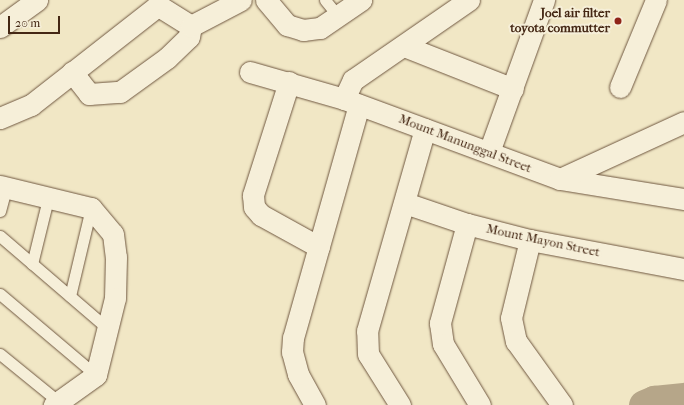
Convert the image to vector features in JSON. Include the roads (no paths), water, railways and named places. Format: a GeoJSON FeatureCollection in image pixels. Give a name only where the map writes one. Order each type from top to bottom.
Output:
{"type":"FeatureCollection","features":[{"type":"Feature","properties":{"kind":"street"},"geometry":{"type":"LineString","coordinates":[[0,27],[36,0]]}},
{"type":"Feature","properties":{"kind":"street"},"geometry":{"type":"LineString","coordinates":[[191,26],[241,0]]}},
{"type":"Feature","properties":{"kind":"street"},"geometry":{"type":"LineString","coordinates":[[266,0],[287,24],[303,30],[320,28],[331,8],[361,0]]}},
{"type":"Feature","properties":{"kind":"street"},"geometry":{"type":"LineString","coordinates":[[315,405],[298,374],[292,352],[293,338],[319,247],[351,102],[352,80],[404,46],[469,0]]}},
{"type":"Feature","properties":{"kind":"street"},"geometry":{"type":"LineString","coordinates":[[489,152],[544,0]]}},
{"type":"Feature","properties":{"kind":"street"},"geometry":{"type":"LineString","coordinates":[[620,87],[656,0]]}},
{"type":"Feature","properties":{"kind":"street"},"geometry":{"type":"LineString","coordinates":[[0,118],[31,105],[156,7],[162,8],[191,26]]}},
{"type":"Feature","properties":{"kind":"street"},"geometry":{"type":"LineString","coordinates":[[72,72],[89,94],[120,92],[167,58],[189,37],[191,26]]}},
{"type":"Feature","properties":{"kind":"street"},"geometry":{"type":"LineString","coordinates":[[404,46],[513,89]]}},
{"type":"Feature","properties":{"kind":"street","name":"Mount Manunggal Street"},"geometry":{"type":"LineString","coordinates":[[250,72],[289,82],[351,102],[560,179],[684,199]]}},
{"type":"Feature","properties":{"kind":"street"},"geometry":{"type":"LineString","coordinates":[[289,82],[253,196],[254,207],[261,215],[319,247]]}},
{"type":"Feature","properties":{"kind":"street"},"geometry":{"type":"LineString","coordinates":[[560,179],[684,122]]}},
{"type":"Feature","properties":{"kind":"street"},"geometry":{"type":"LineString","coordinates":[[400,405],[368,354],[368,331],[425,129]]}},
{"type":"Feature","properties":{"kind":"street"},"geometry":{"type":"LineString","coordinates":[[3,187],[48,199],[91,208],[113,234],[116,257],[115,298],[96,375],[57,404]]}},
{"type":"Feature","properties":{"kind":"street","name":"Mount Mayon Street"},"geometry":{"type":"LineString","coordinates":[[404,203],[467,224],[530,240],[684,268]]}},
{"type":"Feature","properties":{"kind":"street"},"geometry":{"type":"LineString","coordinates":[[467,224],[440,323],[443,344],[480,405]]}},
{"type":"Feature","properties":{"kind":"street"},"geometry":{"type":"LineString","coordinates":[[530,240],[511,318],[516,340],[562,405]]}},
{"type":"Feature","properties":{"kind":"lane"},"geometry":{"type":"LineString","coordinates":[[0,211],[3,187]]}},
{"type":"Feature","properties":{"kind":"lane"},"geometry":{"type":"LineString","coordinates":[[32,264],[48,199]]}},
{"type":"Feature","properties":{"kind":"lane"},"geometry":{"type":"LineString","coordinates":[[70,296],[91,208]]}},
{"type":"Feature","properties":{"kind":"lane"},"geometry":{"type":"LineString","coordinates":[[0,236],[107,328]]}},
{"type":"Feature","properties":{"kind":"lane"},"geometry":{"type":"LineString","coordinates":[[0,294],[96,375]]}},
{"type":"Feature","properties":{"kind":"lane"},"geometry":{"type":"LineString","coordinates":[[0,354],[57,404]]}},
{"type":"Feature","properties":{"kind":"waterway"},"geometry":{"type":"LineString","coordinates":[[644,405],[654,401],[684,398]]}},
{"type":"Feature","properties":{"kind":"place","name":"Joel air filter toyota commutter"},"geometry":{"type":"Point","coordinates":[618,21]}}]}
